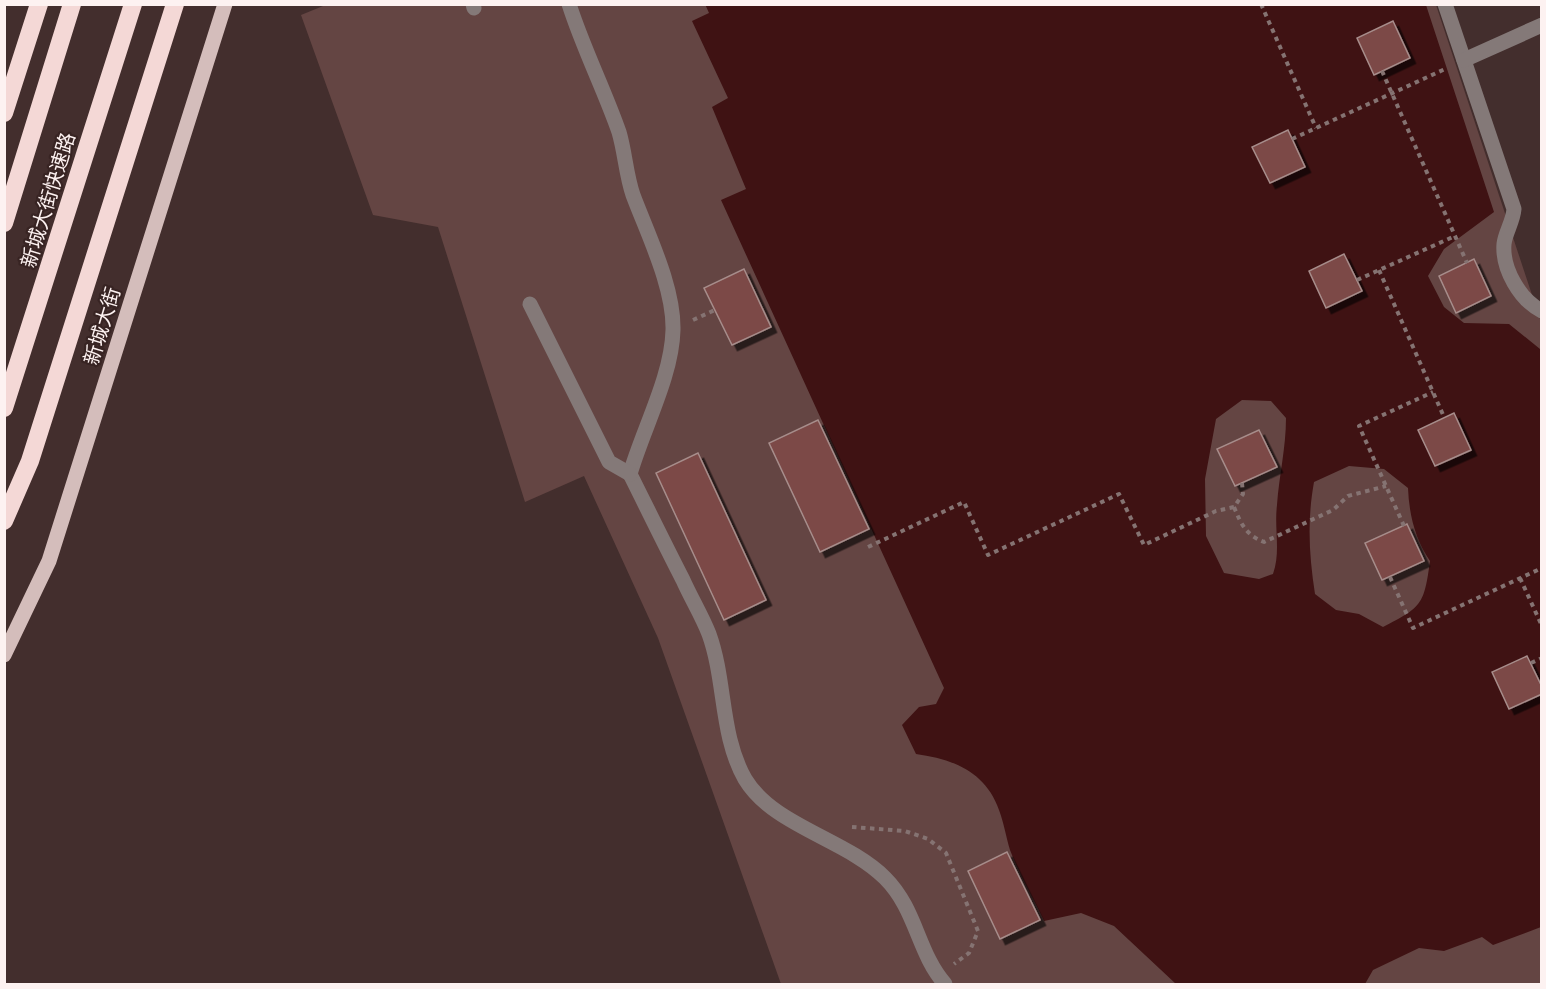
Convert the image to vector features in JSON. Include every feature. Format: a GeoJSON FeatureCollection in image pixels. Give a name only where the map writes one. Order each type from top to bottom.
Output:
{"type":"FeatureCollection","features":[{"type":"Feature","properties":{"kind":"highway"},"geometry":{"type":"LineString","coordinates":[[4,113],[39,4]]}},
{"type":"Feature","properties":{"kind":"highway","name":"新城大街快速路"},"geometry":{"type":"LineString","coordinates":[[4,223],[72,4]]}},
{"type":"Feature","properties":{"kind":"highway","name":"新城大街快速路"},"geometry":{"type":"LineString","coordinates":[[4,408],[133,4]]}},
{"type":"Feature","properties":{"kind":"highway"},"geometry":{"type":"LineString","coordinates":[[4,521],[30,461],[175,4]]}},
{"type":"Feature","properties":{"kind":"main road","name":"新城大街"},"geometry":{"type":"LineString","coordinates":[[4,655],[49,561],[225,4]]}},
{"type":"Feature","properties":{"kind":"lane"},"geometry":{"type":"LineString","coordinates":[[569,4],[619,134],[632,191],[654,247],[668,295],[673,329],[666,373],[642,434],[630,474]]}},
{"type":"Feature","properties":{"kind":"lane"},"geometry":{"type":"LineString","coordinates":[[1445,4],[1460,62],[1514,209],[1512,224],[1504,243],[1506,265],[1515,284],[1542,311]]}},
{"type":"Feature","properties":{"kind":"lane"},"geometry":{"type":"LineString","coordinates":[[1460,62],[1542,25]]}},
{"type":"Feature","properties":{"kind":"lane"},"geometry":{"type":"LineString","coordinates":[[530,304],[609,462],[630,474],[708,632],[720,672],[730,747],[746,780],[772,808],[846,848],[885,878],[908,908],[941,980]]}},
{"type":"Feature","properties":{"kind":"path"},"geometry":{"type":"LineString","coordinates":[[1261,4],[1316,128]]}},
{"type":"Feature","properties":{"kind":"path"},"geometry":{"type":"LineString","coordinates":[[1292,139],[1460,62]]}},
{"type":"Feature","properties":{"kind":"path"},"geometry":{"type":"LineString","coordinates":[[1382,71],[1467,263]]}},
{"type":"Feature","properties":{"kind":"path"},"geometry":{"type":"LineString","coordinates":[[1357,280],[1455,236]]}},
{"type":"Feature","properties":{"kind":"path"},"geometry":{"type":"LineString","coordinates":[[1379,270],[1444,417]]}},
{"type":"Feature","properties":{"kind":"path"},"geometry":{"type":"LineString","coordinates":[[1404,526],[1359,426],[1433,392]]}},
{"type":"Feature","properties":{"kind":"path"},"geometry":{"type":"LineString","coordinates":[[868,547],[964,502],[988,555],[1119,494],[1144,545],[1216,511],[1234,507],[1243,494],[1242,483]]}},
{"type":"Feature","properties":{"kind":"path"},"geometry":{"type":"LineString","coordinates":[[1234,507],[1242,526],[1251,537],[1264,542],[1334,510],[1348,496],[1386,486]]}},
{"type":"Feature","properties":{"kind":"path"},"geometry":{"type":"LineString","coordinates":[[1390,577],[1413,628],[1542,568]]}},
{"type":"Feature","properties":{"kind":"path"},"geometry":{"type":"LineString","coordinates":[[1520,578],[1542,626]]}},
{"type":"Feature","properties":{"kind":"path"},"geometry":{"type":"LineString","coordinates":[[1531,663],[1542,658]]}},
{"type":"Feature","properties":{"kind":"path"},"geometry":{"type":"LineString","coordinates":[[848,827],[905,831],[928,839],[946,853],[978,931],[969,953],[941,980]]}},
{"type":"Feature","properties":{"kind":"shaded area"},"geometry":{"type":"Polygon","coordinates":[[[328,4],[1436,5],[1541,322],[1541,984],[781,984],[658,638],[584,476],[525,502],[438,227],[373,215],[301,15],[328,4]]]}},
{"type":"Feature","properties":{"kind":"shaded area"},"geometry":{"type":"Polygon","coordinates":[[[705,4],[1426,5],[1494,212],[1444,249],[1428,276],[1444,307],[1464,323],[1509,324],[1540,349],[1541,354],[1541,927],[1493,945],[1482,937],[1444,951],[1419,948],[1373,970],[1365,984],[1176,984],[1114,926],[1081,913],[1044,921],[1010,850],[999,810],[986,786],[977,777],[955,764],[916,754],[902,725],[919,707],[936,704],[944,688],[721,200],[746,189],[712,107],[728,98],[692,21],[709,13],[705,4]],[[1242,400],[1216,419],[1205,479],[1206,536],[1224,573],[1259,579],[1273,574],[1275,565],[1276,514],[1286,418],[1271,401],[1242,400]],[[1349,466],[1314,482],[1310,510],[1310,538],[1315,594],[1336,610],[1359,614],[1383,627],[1406,614],[1419,603],[1426,587],[1430,561],[1420,544],[1414,526],[1408,488],[1384,469],[1349,466]]]}},
{"type":"Feature","properties":{"kind":"building"},"geometry":{"type":"Polygon","coordinates":[[[1393,21],[1410,58],[1374,75],[1357,38],[1393,21]]]}},
{"type":"Feature","properties":{"kind":"building"},"geometry":{"type":"Polygon","coordinates":[[[1288,130],[1305,167],[1270,183],[1252,147],[1288,130]]]}},
{"type":"Feature","properties":{"kind":"building"},"geometry":{"type":"Polygon","coordinates":[[[1344,254],[1362,291],[1326,308],[1309,271],[1344,254]]]}},
{"type":"Feature","properties":{"kind":"building"},"geometry":{"type":"Polygon","coordinates":[[[1474,259],[1491,296],[1456,313],[1439,276],[1474,259]]]}},
{"type":"Feature","properties":{"kind":"building"},"geometry":{"type":"Polygon","coordinates":[[[744,269],[771,327],[732,345],[704,288],[744,269]]]}},
{"type":"Feature","properties":{"kind":"building"},"geometry":{"type":"Polygon","coordinates":[[[1454,413],[1471,450],[1435,466],[1418,430],[1454,413]]]}},
{"type":"Feature","properties":{"kind":"building"},"geometry":{"type":"Polygon","coordinates":[[[818,420],[869,529],[820,552],[769,443],[818,420]]]}},
{"type":"Feature","properties":{"kind":"building"},"geometry":{"type":"Polygon","coordinates":[[[1259,430],[1277,467],[1235,486],[1217,449],[1259,430]]]}},
{"type":"Feature","properties":{"kind":"building"},"geometry":{"type":"Polygon","coordinates":[[[698,453],[766,600],[724,620],[656,473],[698,453]]]}},
{"type":"Feature","properties":{"kind":"building"},"geometry":{"type":"Polygon","coordinates":[[[1407,524],[1424,561],[1382,580],[1365,543],[1407,524]]]}},
{"type":"Feature","properties":{"kind":"building"},"geometry":{"type":"Polygon","coordinates":[[[1527,656],[1542,687],[1542,694],[1509,709],[1492,672],[1527,656]]]}},
{"type":"Feature","properties":{"kind":"building"},"geometry":{"type":"Polygon","coordinates":[[[1007,852],[1040,920],[1000,939],[968,871],[1007,852]]]}}]}
